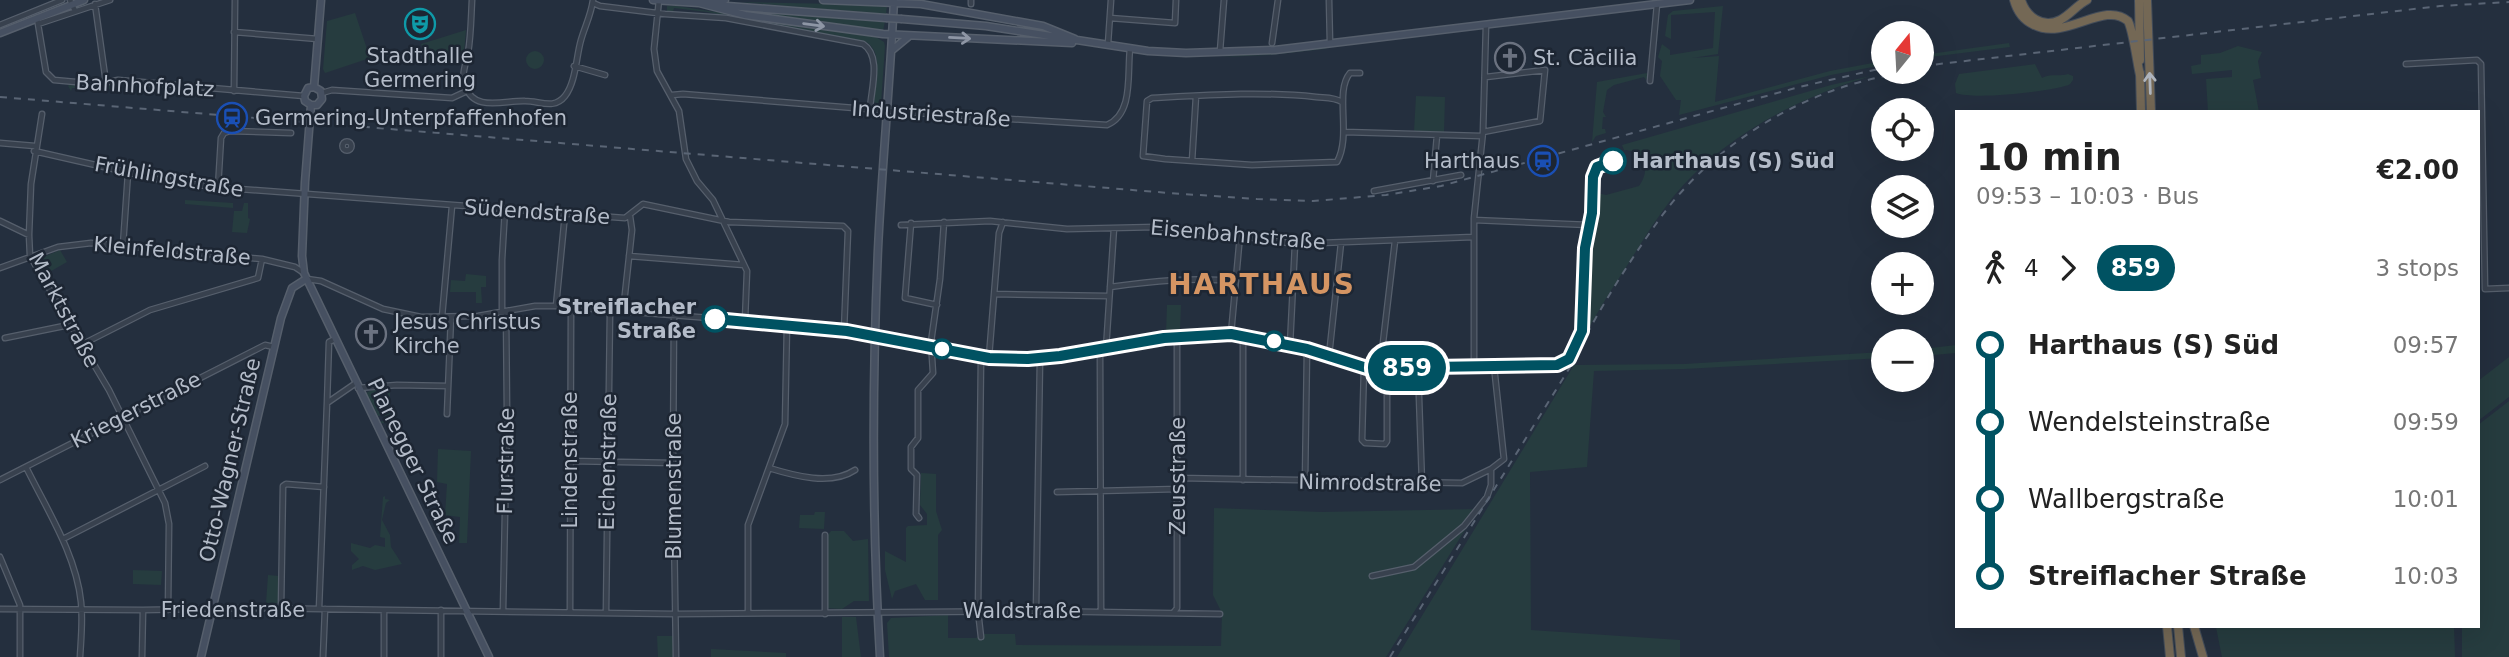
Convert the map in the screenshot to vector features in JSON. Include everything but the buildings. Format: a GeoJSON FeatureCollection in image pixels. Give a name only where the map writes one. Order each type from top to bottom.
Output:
{"type":"FeatureCollection","features":[{"type":"Feature","properties":{"kind":"highway"},"geometry":{"type":"LineString","coordinates":[[2014,0],[2023,18],[2042,28],[2061,26],[2093,8],[2108,7],[2118,11],[2130,26],[2140,75]]}},
{"type":"Feature","properties":{"kind":"highway"},"geometry":{"type":"LineString","coordinates":[[2021,0],[2031,17],[2047,23],[2060,20],[2087,0]]}},
{"type":"Feature","properties":{"kind":"highway"},"geometry":{"type":"LineString","coordinates":[[2138,0],[2141,110]]}},
{"type":"Feature","properties":{"kind":"highway"},"geometry":{"type":"LineString","coordinates":[[2147,0],[2151,110]]}},
{"type":"Feature","properties":{"kind":"highway"},"geometry":{"type":"LineString","coordinates":[[2167,628],[2170,657]]}},
{"type":"Feature","properties":{"kind":"highway"},"geometry":{"type":"LineString","coordinates":[[2178,628],[2180,657]]}},
{"type":"Feature","properties":{"kind":"highway"},"geometry":{"type":"LineString","coordinates":[[2195,628],[2203,657]]}},
{"type":"Feature","properties":{"kind":"main road"},"geometry":{"type":"LineString","coordinates":[[0,33],[83,0]]}},
{"type":"Feature","properties":{"kind":"main road"},"geometry":{"type":"LineString","coordinates":[[314,87],[321,0]]}},
{"type":"Feature","properties":{"kind":"main road"},"geometry":{"type":"LineString","coordinates":[[653,0],[985,26],[1129,49],[1186,53],[1220,53],[1330,43],[1690,0]]}},
{"type":"Feature","properties":{"kind":"main road"},"geometry":{"type":"LineString","coordinates":[[699,3],[725,0]]}},
{"type":"Feature","properties":{"kind":"main road"},"geometry":{"type":"LineString","coordinates":[[823,0],[921,4],[1043,26],[1079,42]]}},
{"type":"Feature","properties":{"kind":"main road"},"geometry":{"type":"LineString","coordinates":[[909,0],[921,4]]}},
{"type":"Feature","properties":{"kind":"main road"},"geometry":{"type":"LineString","coordinates":[[880,657],[877,613],[875,336],[894,1]]}},
{"type":"Feature","properties":{"kind":"main road"},"geometry":{"type":"LineString","coordinates":[[699,3],[745,15],[892,35],[1079,42]]}},
{"type":"Feature","properties":{"kind":"main road"},"geometry":{"type":"LineString","coordinates":[[868,32],[883,39],[891,51]]}},
{"type":"Feature","properties":{"kind":"main road"},"geometry":{"type":"LineString","coordinates":[[891,51],[902,41],[915,36]]}},
{"type":"Feature","properties":{"kind":"main road"},"geometry":{"type":"LineString","coordinates":[[314,87],[322,93],[319,103],[311,105],[305,101],[308,88],[314,87]]}},
{"type":"Feature","properties":{"kind":"main road"},"geometry":{"type":"LineString","coordinates":[[305,276],[302,257],[311,105]]}},
{"type":"Feature","properties":{"kind":"main road","name":"Planegger Straße"},"geometry":{"type":"LineString","coordinates":[[305,276],[489,657]]}},
{"type":"Feature","properties":{"kind":"main road","name":"Otto-Wagner-Straße"},"geometry":{"type":"LineString","coordinates":[[201,657],[274,346],[289,293],[305,276]]}},
{"type":"Feature","properties":{"kind":"street"},"geometry":{"type":"LineString","coordinates":[[40,16],[62,0]]}},
{"type":"Feature","properties":{"kind":"street"},"geometry":{"type":"LineString","coordinates":[[0,25],[72,5],[110,0]]}},
{"type":"Feature","properties":{"kind":"street"},"geometry":{"type":"LineString","coordinates":[[234,0],[234,91]]}},
{"type":"Feature","properties":{"kind":"street"},"geometry":{"type":"LineString","coordinates":[[472,0],[468,53],[463,76],[467,91],[476,99],[487,103],[522,101],[554,104],[567,94],[593,2],[600,6],[665,14],[726,18],[860,43],[870,48],[874,60],[870,109]]}},
{"type":"Feature","properties":{"kind":"street"},"geometry":{"type":"LineString","coordinates":[[659,0],[654,59],[657,71],[672,95],[682,123],[686,159],[697,181],[713,201],[748,276],[745,320]]}},
{"type":"Feature","properties":{"kind":"street"},"geometry":{"type":"LineString","coordinates":[[1107,46],[1111,0]]}},
{"type":"Feature","properties":{"kind":"street"},"geometry":{"type":"LineString","coordinates":[[1110,18],[1175,23],[1176,0]]}},
{"type":"Feature","properties":{"kind":"street"},"geometry":{"type":"LineString","coordinates":[[1220,53],[1224,0]]}},
{"type":"Feature","properties":{"kind":"street"},"geometry":{"type":"LineString","coordinates":[[1272,43],[1278,0]]}},
{"type":"Feature","properties":{"kind":"street"},"geometry":{"type":"LineString","coordinates":[[1329,0],[1330,43]]}},
{"type":"Feature","properties":{"kind":"street"},"geometry":{"type":"LineString","coordinates":[[1650,80],[1657,2]]}},
{"type":"Feature","properties":{"kind":"street"},"geometry":{"type":"LineString","coordinates":[[95,4],[106,83]]}},
{"type":"Feature","properties":{"kind":"street","name":"Bahnhofplatz"},"geometry":{"type":"LineString","coordinates":[[40,16],[46,72],[51,79],[98,84],[118,80],[304,96]]}},
{"type":"Feature","properties":{"kind":"street"},"geometry":{"type":"LineString","coordinates":[[1469,367],[1475,360],[1473,236],[1486,77],[1486,25]]}},
{"type":"Feature","properties":{"kind":"street"},"geometry":{"type":"LineString","coordinates":[[234,32],[318,39]]}},
{"type":"Feature","properties":{"kind":"street","name":"Industriestraße"},"geometry":{"type":"LineString","coordinates":[[672,95],[1107,125],[1119,118],[1125,106],[1129,49]]}},
{"type":"Feature","properties":{"kind":"street"},"geometry":{"type":"LineString","coordinates":[[2406,64],[2477,60],[2482,64],[2484,289],[2509,288]]}},
{"type":"Feature","properties":{"kind":"street"},"geometry":{"type":"LineString","coordinates":[[574,66],[605,75]]}},
{"type":"Feature","properties":{"kind":"street"},"geometry":{"type":"LineString","coordinates":[[1345,132],[1482,134],[1539,122],[1545,70],[1486,77]]}},
{"type":"Feature","properties":{"kind":"street"},"geometry":{"type":"LineString","coordinates":[[1342,102],[1337,99],[1303,96],[1149,99],[1143,156],[1252,165],[1337,162],[1345,132],[1342,102],[1347,76],[1350,73],[1360,73]]}},
{"type":"Feature","properties":{"kind":"street"},"geometry":{"type":"LineString","coordinates":[[322,93],[332,90],[452,98],[467,91]]}},
{"type":"Feature","properties":{"kind":"street"},"geometry":{"type":"LineString","coordinates":[[1192,161],[1196,96]]}},
{"type":"Feature","properties":{"kind":"street","name":"Marktstraße"},"geometry":{"type":"LineString","coordinates":[[42,114],[35,148],[30,256],[122,416],[165,503],[169,524],[168,610]]}},
{"type":"Feature","properties":{"kind":"street"},"geometry":{"type":"LineString","coordinates":[[218,188],[221,138],[224,133],[230,131],[274,136],[291,133]]}},
{"type":"Feature","properties":{"kind":"street"},"geometry":{"type":"LineString","coordinates":[[1433,181],[1437,135]]}},
{"type":"Feature","properties":{"kind":"street","name":"Frühlingstraße"},"geometry":{"type":"LineString","coordinates":[[0,144],[35,148],[169,182],[305,195]]}},
{"type":"Feature","properties":{"kind":"street"},"geometry":{"type":"LineString","coordinates":[[123,245],[128,173]]}},
{"type":"Feature","properties":{"kind":"street"},"geometry":{"type":"LineString","coordinates":[[1374,191],[1461,175]]}},
{"type":"Feature","properties":{"kind":"street"},"geometry":{"type":"LineString","coordinates":[[1474,220],[1589,225],[1592,191]]}},
{"type":"Feature","properties":{"kind":"street","name":"Südendstraße"},"geometry":{"type":"LineString","coordinates":[[305,195],[625,218],[643,204],[722,220],[846,228],[844,331]]}},
{"type":"Feature","properties":{"kind":"street"},"geometry":{"type":"LineString","coordinates":[[442,317],[452,206]]}},
{"type":"Feature","properties":{"kind":"street","name":"Flurstraße"},"geometry":{"type":"LineString","coordinates":[[503,612],[507,414],[502,260],[505,209]]}},
{"type":"Feature","properties":{"kind":"street"},"geometry":{"type":"LineString","coordinates":[[556,306],[565,214]]}},
{"type":"Feature","properties":{"kind":"street"},"geometry":{"type":"LineString","coordinates":[[622,312],[632,230],[630,216]]}},
{"type":"Feature","properties":{"kind":"street"},"geometry":{"type":"LineString","coordinates":[[0,221],[29,235]]}},
{"type":"Feature","properties":{"kind":"street"},"geometry":{"type":"LineString","coordinates":[[919,518],[916,514],[916,475],[911,469],[911,447],[918,438],[918,392],[933,373],[931,342],[944,222]]}},
{"type":"Feature","properties":{"kind":"street"},"geometry":{"type":"LineString","coordinates":[[989,358],[999,233],[1003,222]]}},
{"type":"Feature","properties":{"kind":"street","name":"Eisenbahnstraße"},"geometry":{"type":"LineString","coordinates":[[901,225],[1003,222],[1065,229],[1156,227],[1240,235],[1295,244],[1473,236]]}},
{"type":"Feature","properties":{"kind":"street"},"geometry":{"type":"LineString","coordinates":[[911,223],[905,298],[937,305]]}},
{"type":"Feature","properties":{"kind":"street","name":"Kleinfeldstraße"},"geometry":{"type":"LineString","coordinates":[[0,268],[76,243],[123,245],[262,259],[295,267],[305,276],[383,309],[411,316],[451,317],[534,306],[571,307],[787,324],[875,336],[989,358],[1040,358],[1177,337],[1231,334],[1307,349],[1364,367],[1387,369],[1557,365],[1567,361],[1582,331],[1583,269],[1589,225]]}},
{"type":"Feature","properties":{"kind":"street"},"geometry":{"type":"LineString","coordinates":[[1101,612],[1103,350],[1111,287],[1114,228]]}},
{"type":"Feature","properties":{"kind":"street"},"geometry":{"type":"LineString","coordinates":[[1231,334],[1240,235]]}},
{"type":"Feature","properties":{"kind":"street"},"geometry":{"type":"LineString","coordinates":[[1380,368],[1395,241]]}},
{"type":"Feature","properties":{"kind":"street"},"geometry":{"type":"LineString","coordinates":[[1329,356],[1340,243]]}},
{"type":"Feature","properties":{"kind":"street"},"geometry":{"type":"LineString","coordinates":[[1290,345],[1295,244]]}},
{"type":"Feature","properties":{"kind":"street"},"geometry":{"type":"LineString","coordinates":[[629,256],[744,265]]}},
{"type":"Feature","properties":{"kind":"street"},"geometry":{"type":"LineString","coordinates":[[81,345],[150,310],[258,278],[262,259]]}},
{"type":"Feature","properties":{"kind":"street"},"geometry":{"type":"LineString","coordinates":[[1111,287],[1174,279],[1236,281]]}},
{"type":"Feature","properties":{"kind":"street"},"geometry":{"type":"LineString","coordinates":[[994,294],[1108,296]]}},
{"type":"Feature","properties":{"kind":"street","name":"Lindenstraße"},"geometry":{"type":"LineString","coordinates":[[570,612],[571,307]]}},
{"type":"Feature","properties":{"kind":"street","name":"Eichenstraße"},"geometry":{"type":"LineString","coordinates":[[606,613],[610,311]]}},
{"type":"Feature","properties":{"kind":"street","name":"Blumenstraße"},"geometry":{"type":"LineString","coordinates":[[674,316],[676,657]]}},
{"type":"Feature","properties":{"kind":"street"},"geometry":{"type":"LineString","coordinates":[[447,414],[451,317]]}},
{"type":"Feature","properties":{"kind":"street"},"geometry":{"type":"LineString","coordinates":[[748,613],[748,525],[785,424],[787,324]]}},
{"type":"Feature","properties":{"kind":"street"},"geometry":{"type":"LineString","coordinates":[[5,338],[69,325]]}},
{"type":"Feature","properties":{"kind":"street"},"geometry":{"type":"LineString","coordinates":[[1243,335],[1243,480]]}},
{"type":"Feature","properties":{"kind":"street","name":"Zeusstraße"},"geometry":{"type":"LineString","coordinates":[[1173,612],[1177,608],[1179,489],[1177,337]]}},
{"type":"Feature","properties":{"kind":"street"},"geometry":{"type":"LineString","coordinates":[[323,657],[324,487],[329,342],[335,339]]}},
{"type":"Feature","properties":{"kind":"street","name":"Kriegerstraße"},"geometry":{"type":"LineString","coordinates":[[0,480],[265,345],[274,346]]}},
{"type":"Feature","properties":{"kind":"street"},"geometry":{"type":"LineString","coordinates":[[1305,481],[1307,349]]}},
{"type":"Feature","properties":{"kind":"street"},"geometry":{"type":"LineString","coordinates":[[981,357],[978,611],[981,637]]}},
{"type":"Feature","properties":{"kind":"street"},"geometry":{"type":"LineString","coordinates":[[1036,611],[1040,358]]}},
{"type":"Feature","properties":{"kind":"street"},"geometry":{"type":"LineString","coordinates":[[1372,576],[1414,567],[1464,526],[1487,497],[1491,485],[1490,469],[1504,459],[1494,366]]}},
{"type":"Feature","properties":{"kind":"street"},"geometry":{"type":"LineString","coordinates":[[1364,367],[1362,440],[1365,443],[1387,441],[1387,369]]}},
{"type":"Feature","properties":{"kind":"street"},"geometry":{"type":"LineString","coordinates":[[1418,368],[1422,484]]}},
{"type":"Feature","properties":{"kind":"street"},"geometry":{"type":"LineString","coordinates":[[327,401],[357,386],[448,386]]}},
{"type":"Feature","properties":{"kind":"street"},"geometry":{"type":"LineString","coordinates":[[570,461],[673,463]]}},
{"type":"Feature","properties":{"kind":"street"},"geometry":{"type":"LineString","coordinates":[[26,467],[63,539],[75,572],[82,610],[80,657]]}},
{"type":"Feature","properties":{"kind":"street"},"geometry":{"type":"LineString","coordinates":[[63,539],[205,467]]}},
{"type":"Feature","properties":{"kind":"street"},"geometry":{"type":"LineString","coordinates":[[769,468],[800,477],[844,476],[855,470]]}},
{"type":"Feature","properties":{"kind":"street","name":"Nimrodstraße"},"geometry":{"type":"LineString","coordinates":[[1179,478],[1457,484],[1490,469]]}},
{"type":"Feature","properties":{"kind":"street"},"geometry":{"type":"LineString","coordinates":[[281,609],[283,486],[324,487]]}},
{"type":"Feature","properties":{"kind":"street"},"geometry":{"type":"LineString","coordinates":[[1057,492],[1179,489]]}},
{"type":"Feature","properties":{"kind":"street"},"geometry":{"type":"LineString","coordinates":[[825,535],[825,614]]}},
{"type":"Feature","properties":{"kind":"street"},"geometry":{"type":"LineString","coordinates":[[0,557],[20,609],[20,657]]}},
{"type":"Feature","properties":{"kind":"street","name":"Friedenstraße"},"geometry":{"type":"LineString","coordinates":[[0,608],[466,611]]}},
{"type":"Feature","properties":{"kind":"street"},"geometry":{"type":"LineString","coordinates":[[142,610],[142,657]]}},
{"type":"Feature","properties":{"kind":"street"},"geometry":{"type":"LineString","coordinates":[[384,610],[384,657]]}},
{"type":"Feature","properties":{"kind":"street"},"geometry":{"type":"LineString","coordinates":[[440,657],[441,610]]}},
{"type":"Feature","properties":{"kind":"street","name":"Waldstraße"},"geometry":{"type":"LineString","coordinates":[[466,611],[675,614],[1036,611],[1220,614]]}},
{"type":"Feature","properties":{"kind":"green space"},"geometry":{"type":"Polygon","coordinates":[[[739,2],[887,5],[886,14],[739,2]]]}},
{"type":"Feature","properties":{"kind":"green space"},"geometry":{"type":"Polygon","coordinates":[[[667,6],[876,37],[884,42],[885,46],[881,104],[873,102],[877,61],[872,47],[866,42],[707,12],[674,8],[673,12],[667,13],[667,6]]]}},
{"type":"Feature","properties":{"kind":"green space"},"geometry":{"type":"Polygon","coordinates":[[[1723,6],[1718,54],[1692,58],[1719,56],[1715,102],[1830,71],[1871,63],[1871,67],[1831,75],[1679,115],[1681,100],[1676,100],[1660,76],[1662,61],[1658,57],[1662,44],[1670,50],[1670,55],[1713,48],[1715,12],[1671,15],[1671,39],[1665,36],[1668,15],[1673,11],[1723,6]]]}},
{"type":"Feature","properties":{"kind":"green space"},"geometry":{"type":"Polygon","coordinates":[[[739,10],[885,21],[883,31],[739,10]]]}},
{"type":"Feature","properties":{"kind":"green space"},"geometry":{"type":"Polygon","coordinates":[[[355,13],[370,58],[325,73],[323,69],[327,21],[355,13]]]}},
{"type":"Feature","properties":{"kind":"green space"},"geometry":{"type":"Polygon","coordinates":[[[466,30],[464,52],[455,52],[427,61],[421,44],[466,30]]]}},
{"type":"Feature","properties":{"kind":"green space"},"geometry":{"type":"Polygon","coordinates":[[[2009,43],[2010,47],[1934,56],[1934,53],[2009,43]]]}},
{"type":"Feature","properties":{"kind":"green space"},"geometry":{"type":"Polygon","coordinates":[[[2238,46],[2262,52],[2258,61],[2261,78],[2253,80],[2259,110],[2208,110],[2206,79],[2232,77],[2232,70],[2192,74],[2191,66],[2201,64],[2201,55],[2220,53],[2238,46]]]}},
{"type":"Feature","properties":{"kind":"green space"},"geometry":{"type":"Polygon","coordinates":[[[1326,47],[1270,55],[1222,57],[1326,47]]]}},
{"type":"Feature","properties":{"kind":"green space"},"geometry":{"type":"Polygon","coordinates":[[[535,51],[541,54],[544,60],[541,66],[535,69],[529,66],[526,60],[529,54],[535,51]]]}},
{"type":"Feature","properties":{"kind":"green space"},"geometry":{"type":"Polygon","coordinates":[[[2035,64],[2042,78],[2068,74],[2073,76],[2073,80],[2067,86],[2027,93],[1978,96],[1956,93],[1955,84],[1959,74],[2035,64]]]}},
{"type":"Feature","properties":{"kind":"green space"},"geometry":{"type":"Polygon","coordinates":[[[1647,73],[1646,80],[1644,77],[1614,85],[1607,90],[1603,112],[1606,117],[1603,117],[1602,129],[1605,129],[1606,133],[1596,136],[1592,142],[1597,82],[1647,73]]]}},
{"type":"Feature","properties":{"kind":"green space"},"geometry":{"type":"Polygon","coordinates":[[[1871,76],[1816,96],[1763,122],[1715,155],[1693,175],[1653,225],[1582,341],[1591,241],[1589,239],[1594,224],[1594,197],[1597,193],[1606,195],[1639,186],[1645,173],[1641,157],[1624,150],[1622,145],[1871,76]]]}},
{"type":"Feature","properties":{"kind":"green space"},"geometry":{"type":"Polygon","coordinates":[[[120,82],[152,84],[151,94],[147,93],[150,93],[150,86],[140,86],[139,92],[142,93],[135,93],[138,92],[138,86],[128,85],[127,91],[130,93],[123,92],[126,91],[126,85],[116,84],[118,92],[113,92],[113,89],[72,88],[71,91],[68,86],[96,87],[120,82]]]}},
{"type":"Feature","properties":{"kind":"green space"},"geometry":{"type":"Polygon","coordinates":[[[1416,96],[1445,97],[1444,133],[1414,131],[1416,96]]]}},
{"type":"Feature","properties":{"kind":"green space"},"geometry":{"type":"Polygon","coordinates":[[[185,200],[233,203],[233,208],[185,204],[185,200]]]}},
{"type":"Feature","properties":{"kind":"green space"},"geometry":{"type":"Polygon","coordinates":[[[244,203],[248,203],[250,219],[247,233],[232,232],[234,211],[242,211],[244,203]]]}},
{"type":"Feature","properties":{"kind":"green space"},"geometry":{"type":"Polygon","coordinates":[[[60,250],[67,262],[46,274],[39,259],[60,250]]]}},
{"type":"Feature","properties":{"kind":"green space"},"geometry":{"type":"Polygon","coordinates":[[[466,274],[486,276],[486,287],[481,287],[482,303],[476,303],[476,292],[450,292],[451,280],[465,281],[466,274]]]}},
{"type":"Feature","properties":{"kind":"green space"},"geometry":{"type":"Polygon","coordinates":[[[1167,305],[1181,305],[1180,331],[1166,333],[1167,305]]]}},
{"type":"Feature","properties":{"kind":"green space"},"geometry":{"type":"Polygon","coordinates":[[[1955,345],[1955,353],[1934,355],[1934,348],[1955,345]]]}},
{"type":"Feature","properties":{"kind":"green space"},"geometry":{"type":"Polygon","coordinates":[[[1871,353],[1871,359],[1594,371],[1587,467],[1530,472],[1531,630],[1680,640],[1680,657],[1397,657],[1574,365],[1684,364],[1871,353]]]}},
{"type":"Feature","properties":{"kind":"green space"},"geometry":{"type":"Polygon","coordinates":[[[2509,357],[2509,397],[2480,419],[2480,379],[2509,357]]]}},
{"type":"Feature","properties":{"kind":"green space"},"geometry":{"type":"Polygon","coordinates":[[[390,388],[390,418],[394,419],[394,424],[380,422],[385,420],[384,415],[378,416],[366,393],[374,389],[390,388]]]}},
{"type":"Feature","properties":{"kind":"green space"},"geometry":{"type":"Polygon","coordinates":[[[2509,401],[2509,657],[2462,657],[2462,628],[2480,628],[2480,423],[2509,401]]]}},
{"type":"Feature","properties":{"kind":"green space"},"geometry":{"type":"Polygon","coordinates":[[[438,449],[471,451],[467,543],[459,543],[460,517],[445,515],[447,484],[437,482],[438,449]]]}},
{"type":"Feature","properties":{"kind":"green space"},"geometry":{"type":"Polygon","coordinates":[[[921,473],[936,474],[936,511],[942,530],[938,535],[938,600],[925,600],[916,584],[895,591],[892,599],[885,570],[885,551],[906,562],[906,528],[927,525],[927,514],[920,505],[921,473]]]}},
{"type":"Feature","properties":{"kind":"green space"},"geometry":{"type":"Polygon","coordinates":[[[385,496],[385,499],[390,500],[386,503],[382,520],[390,535],[391,547],[402,564],[375,570],[363,566],[352,570],[352,565],[359,559],[351,551],[351,543],[370,548],[375,545],[385,547],[385,538],[380,537],[383,497],[385,496]]]}},
{"type":"Feature","properties":{"kind":"green space"},"geometry":{"type":"Polygon","coordinates":[[[1214,508],[1321,512],[1478,509],[1386,657],[889,657],[887,623],[891,618],[948,615],[948,638],[1015,634],[1016,645],[1221,646],[1222,613],[1213,595],[1214,508]]]}},
{"type":"Feature","properties":{"kind":"green space"},"geometry":{"type":"Polygon","coordinates":[[[815,512],[825,512],[824,529],[799,528],[800,515],[814,515],[815,512]]]}},
{"type":"Feature","properties":{"kind":"green space"},"geometry":{"type":"Polygon","coordinates":[[[831,531],[844,531],[853,541],[868,539],[869,601],[854,601],[842,609],[827,608],[828,535],[831,531]]]}},
{"type":"Feature","properties":{"kind":"green space"},"geometry":{"type":"Polygon","coordinates":[[[133,570],[162,571],[161,585],[133,584],[133,570]]]}},
{"type":"Feature","properties":{"kind":"green space"},"geometry":{"type":"Polygon","coordinates":[[[268,575],[279,576],[279,603],[266,603],[268,575]]]}},
{"type":"Feature","properties":{"kind":"green space"},"geometry":{"type":"Polygon","coordinates":[[[842,617],[856,617],[861,657],[842,657],[842,617]]]}},
{"type":"Feature","properties":{"kind":"green space"},"geometry":{"type":"Polygon","coordinates":[[[2216,628],[2454,628],[2455,657],[2222,657],[2216,628]]]}},
{"type":"Feature","properties":{"kind":"green space"},"geometry":{"type":"Polygon","coordinates":[[[657,636],[673,636],[673,657],[658,657],[657,636]]]}},
{"type":"Feature","properties":{"kind":"green space"},"geometry":{"type":"Polygon","coordinates":[[[711,649],[786,653],[786,657],[711,657],[711,649]]]}},
{"type":"Feature","properties":{"kind":"railway"},"geometry":{"type":"LineString","coordinates":[[1934,65],[2440,6],[2509,2]]}},
{"type":"Feature","properties":{"kind":"railway"},"geometry":{"type":"LineString","coordinates":[[0,97],[1169,193],[1313,201],[1386,195],[1441,186],[1799,87],[1871,71]]}},
{"type":"Feature","properties":{"kind":"railway"},"geometry":{"type":"LineString","coordinates":[[1390,657],[1572,364],[1623,273],[1661,217],[1685,188],[1711,162],[1772,119],[1806,101],[1871,80]]}},
{"type":"Feature","properties":{"kind":"bus line","name":"859"},"geometry":{"type":"LineString","coordinates":[[715,319],[772,322],[847,331],[989,358],[1060,356],[1164,338],[1231,334],[1307,349],[1367,368],[1557,365],[1569,359],[1582,331],[1583,269],[1592,213],[1593,177],[1597,167],[1613,161]]}},
{"type":"Feature","properties":{"kind":"place","name":"Stadthalle Germering"},"geometry":{"type":"Point","coordinates":[420,24]}},
{"type":"Feature","properties":{"kind":"place","name":"St. Cäcilia"},"geometry":{"type":"Point","coordinates":[1510,58]}},
{"type":"Feature","properties":{"kind":"place","name":"Germering-Unterpfaffenhofen"},"geometry":{"type":"Point","coordinates":[232,118]}},
{"type":"Feature","properties":{"kind":"place","name":"Harthaus"},"geometry":{"type":"Point","coordinates":[1543,161]}},
{"type":"Feature","properties":{"kind":"place","name":"Harthaus (S) Süd"},"geometry":{"type":"Point","coordinates":[1613,161]}},
{"type":"Feature","properties":{"kind":"place","name":"Streiflacher Straße"},"geometry":{"type":"Point","coordinates":[715,319]}},
{"type":"Feature","properties":{"kind":"place","name":"Jesus Christus Kirche"},"geometry":{"type":"Point","coordinates":[371,334]}},
{"type":"Feature","properties":{"kind":"district","name":"HARTHAUS"},"geometry":{"type":"Point","coordinates":[1262,284]}}]}
